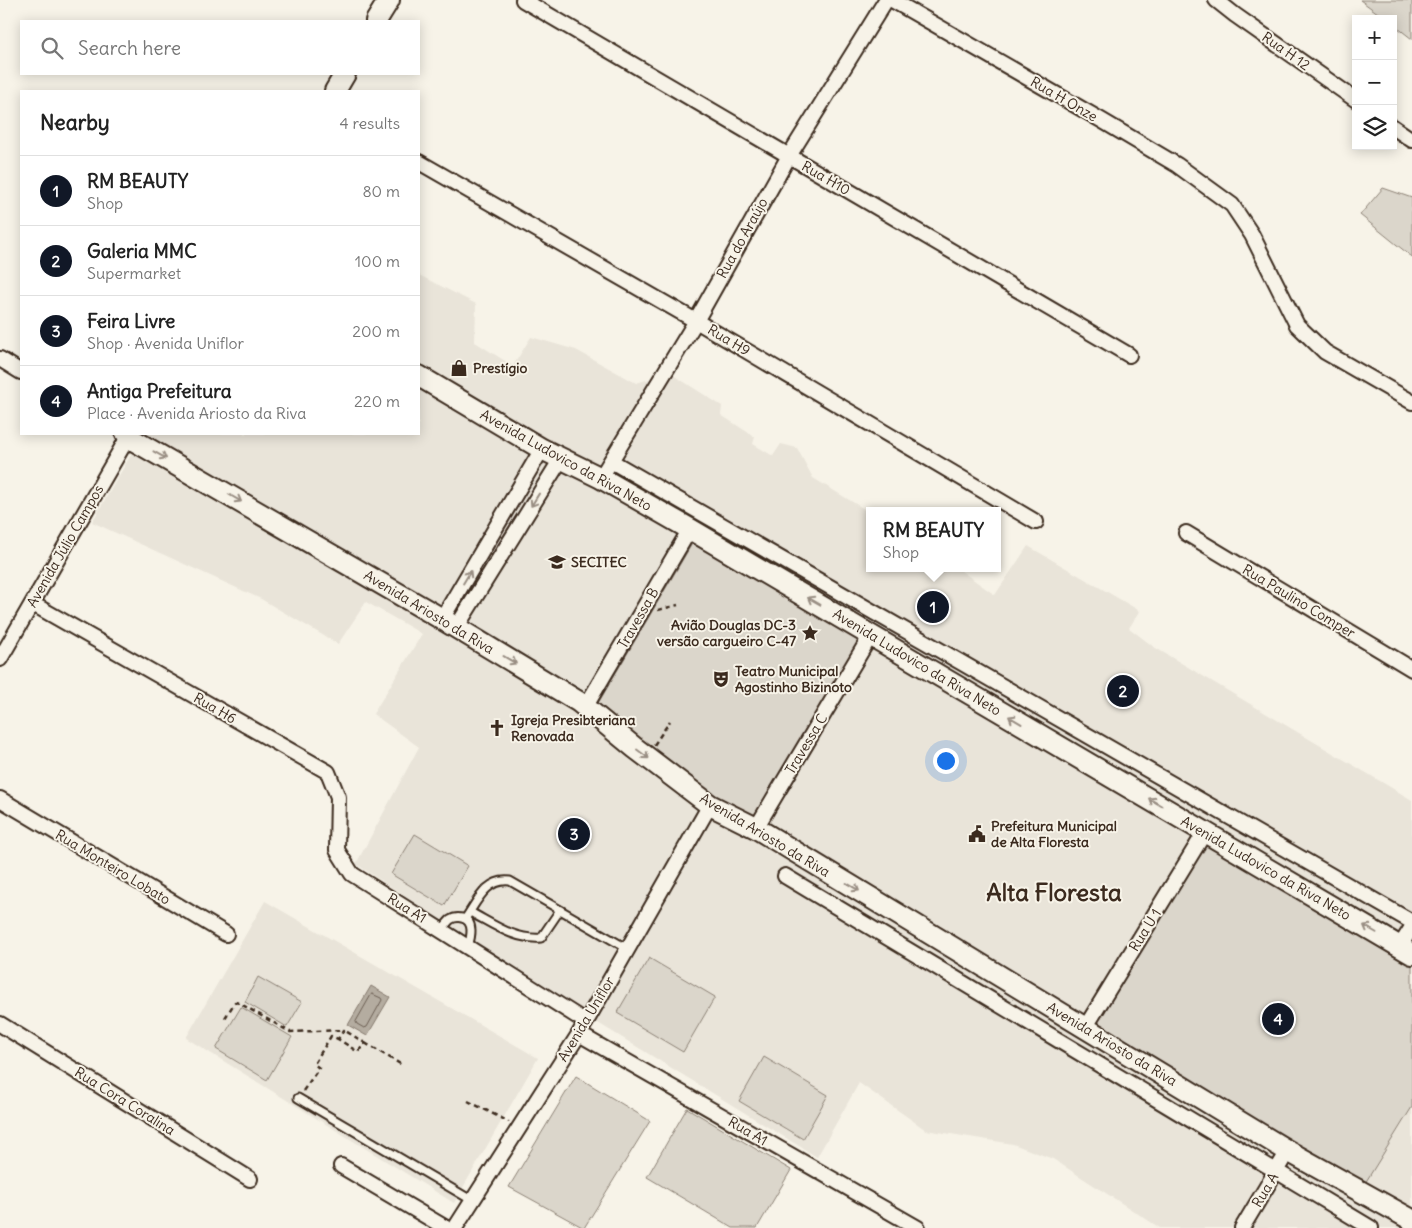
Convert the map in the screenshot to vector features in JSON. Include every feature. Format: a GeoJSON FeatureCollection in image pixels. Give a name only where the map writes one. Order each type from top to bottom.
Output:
{"type":"FeatureCollection","features":[{"type":"Feature","properties":{"kind":"street"},"geometry":{"type":"LineString","coordinates":[[377,20],[388,0]]}},
{"type":"Feature","properties":{"kind":"street","name":"Rua H10"},"geometry":{"type":"LineString","coordinates":[[523,0],[1129,355]]}},
{"type":"Feature","properties":{"kind":"street","name":"Rua do Araújo"},"geometry":{"type":"LineString","coordinates":[[606,470],[696,321],[788,156],[886,0]]}},
{"type":"Feature","properties":{"kind":"street","name":"Rua H Onze"},"geometry":{"type":"LineString","coordinates":[[892,0],[1177,165],[1232,205],[1252,235],[1297,325],[1325,352],[1412,402]]}},
{"type":"Feature","properties":{"kind":"street","name":"Rua H 12"},"geometry":{"type":"LineString","coordinates":[[1216,0],[1352,97]]}},
{"type":"Feature","properties":{"kind":"street"},"geometry":{"type":"LineString","coordinates":[[336,90],[344,75]]}},
{"type":"Feature","properties":{"kind":"street"},"geometry":{"type":"LineString","coordinates":[[1397,130],[1412,140]]}},
{"type":"Feature","properties":{"kind":"street","name":"Rua H9"},"geometry":{"type":"LineString","coordinates":[[420,163],[696,321],[1036,522]]}},
{"type":"Feature","properties":{"kind":"street"},"geometry":{"type":"LineString","coordinates":[[0,359],[20,371]]}},
{"type":"Feature","properties":{"kind":"street","name":"Avenida Ludovico da Riva Neto"},"geometry":{"type":"LineString","coordinates":[[420,377],[561,459],[606,470],[690,529],[1406,950]]}},
{"type":"Feature","properties":{"kind":"street","name":"Avenida Júlio Campos"},"geometry":{"type":"LineString","coordinates":[[0,659],[33,604],[127,435]]}},
{"type":"Feature","properties":{"kind":"street","name":"Avenida Ariosto da Riva"},"geometry":{"type":"LineString","coordinates":[[127,435],[586,706],[645,756],[710,804],[756,828],[1288,1151],[1412,1220]]}},
{"type":"Feature","properties":{"kind":"street"},"geometry":{"type":"LineString","coordinates":[[449,624],[487,543],[542,449]]}},
{"type":"Feature","properties":{"kind":"street"},"geometry":{"type":"LineString","coordinates":[[449,624],[503,553],[561,459]]}},
{"type":"Feature","properties":{"kind":"street"},"geometry":{"type":"LineString","coordinates":[[606,470],[1412,922]]}},
{"type":"Feature","properties":{"kind":"street","name":"Travessa B"},"geometry":{"type":"LineString","coordinates":[[586,706],[690,529]]}},
{"type":"Feature","properties":{"kind":"street","name":"Rua Paulino Comper"},"geometry":{"type":"LineString","coordinates":[[1186,533],[1412,669]]}},
{"type":"Feature","properties":{"kind":"street"},"geometry":{"type":"LineString","coordinates":[[487,543],[503,553]]}},
{"type":"Feature","properties":{"kind":"street","name":"Rua H6"},"geometry":{"type":"LineString","coordinates":[[33,604],[328,772],[338,797],[337,850]]}},
{"type":"Feature","properties":{"kind":"street","name":"Travessa C"},"geometry":{"type":"LineString","coordinates":[[756,828],[871,634]]}},
{"type":"Feature","properties":{"kind":"street","name":"Rua Monteiro Lobato"},"geometry":{"type":"LineString","coordinates":[[0,799],[226,934]]}},
{"type":"Feature","properties":{"kind":"street","name":"Avenida Uniflor"},"geometry":{"type":"LineString","coordinates":[[455,1228],[583,1028],[710,804]]}},
{"type":"Feature","properties":{"kind":"street","name":"Rua U 1"},"geometry":{"type":"LineString","coordinates":[[1085,1028],[1205,832]]}},
{"type":"Feature","properties":{"kind":"street","name":"Rua A1"},"geometry":{"type":"LineString","coordinates":[[337,850],[352,874],[468,947],[583,1028],[918,1228]]}},
{"type":"Feature","properties":{"kind":"street"},"geometry":{"type":"LineString","coordinates":[[785,876],[1371,1228]]}},
{"type":"Feature","properties":{"kind":"street"},"geometry":{"type":"LineString","coordinates":[[1406,950],[1412,927]]}},
{"type":"Feature","properties":{"kind":"street","name":"Rua Cora Coralina"},"geometry":{"type":"LineString","coordinates":[[0,1024],[250,1179]]}},
{"type":"Feature","properties":{"kind":"street","name":"Rua A"},"geometry":{"type":"LineString","coordinates":[[1242,1228],[1288,1151]]}},
{"type":"Feature","properties":{"kind":"street"},"geometry":{"type":"LineString","coordinates":[[341,1166],[446,1228]]}},
{"type":"Feature","properties":{"kind":"lane"},"geometry":{"type":"LineString","coordinates":[[468,947],[471,936],[468,916],[487,888],[494,882],[502,880],[510,881],[628,948]]}},
{"type":"Feature","properties":{"kind":"lane"},"geometry":{"type":"LineString","coordinates":[[441,930],[450,920],[468,916],[513,935],[528,939],[541,938],[560,910]]}},
{"type":"Feature","properties":{"kind":"lane"},"geometry":{"type":"LineString","coordinates":[[298,1098],[473,1201]]}},
{"type":"Feature","properties":{"kind":"path"},"geometry":{"type":"LineString","coordinates":[[647,603],[656,610],[678,605]]}},
{"type":"Feature","properties":{"kind":"path"},"geometry":{"type":"LineString","coordinates":[[645,756],[670,721]]}},
{"type":"Feature","properties":{"kind":"path"},"geometry":{"type":"LineString","coordinates":[[225,1018],[235,1002],[290,1032],[344,1030],[402,1065]]}},
{"type":"Feature","properties":{"kind":"path"},"geometry":{"type":"LineString","coordinates":[[338,1040],[344,1030]]}},
{"type":"Feature","properties":{"kind":"path"},"geometry":{"type":"LineString","coordinates":[[298,1098],[319,1068],[314,1064],[331,1036],[358,1052],[366,1043]]}},
{"type":"Feature","properties":{"kind":"path"},"geometry":{"type":"LineString","coordinates":[[468,1101],[519,1127]]}},
{"type":"Feature","properties":{"kind":"shaded area"},"geometry":{"type":"Polygon","coordinates":[[[1360,0],[1412,0],[1412,39],[1397,27],[1397,15],[1381,15],[1360,0]]]}},
{"type":"Feature","properties":{"kind":"shaded area"},"geometry":{"type":"Polygon","coordinates":[[[1383,188],[1412,198],[1412,257],[1360,215],[1383,188]]]}},
{"type":"Feature","properties":{"kind":"shaded area"},"geometry":{"type":"Polygon","coordinates":[[[420,276],[476,304],[475,342],[513,366],[531,337],[576,350],[636,383],[670,373],[722,406],[721,415],[755,437],[753,444],[773,456],[781,444],[797,448],[813,478],[866,510],[866,572],[963,572],[995,595],[1028,546],[1140,611],[1129,628],[1154,647],[1412,800],[1412,1228],[1160,1228],[1053,1159],[1013,1144],[926,1130],[859,1083],[817,1157],[567,1004],[356,864],[419,747],[373,714],[422,634],[366,602],[338,644],[261,599],[92,522],[142,435],[420,435],[420,276]]]}},
{"type":"Feature","properties":{"kind":"shaded area"},"geometry":{"type":"Polygon","coordinates":[[[693,542],[862,634],[756,820],[685,776],[597,705],[693,542]]]}},
{"type":"Feature","properties":{"kind":"shaded area"},"geometry":{"type":"Polygon","coordinates":[[[415,834],[468,866],[444,906],[391,874],[415,834]]]}},
{"type":"Feature","properties":{"kind":"shaded area"},"geometry":{"type":"Polygon","coordinates":[[[1207,839],[1412,961],[1412,1107],[1362,1188],[1091,1027],[1207,839]]]}},
{"type":"Feature","properties":{"kind":"shaded area"},"geometry":{"type":"Polygon","coordinates":[[[265,901],[538,1058],[454,1203],[186,1038],[265,901]]]}},
{"type":"Feature","properties":{"kind":"shaded area"},"geometry":{"type":"Polygon","coordinates":[[[649,958],[715,997],[683,1052],[617,1013],[649,958]]]}},
{"type":"Feature","properties":{"kind":"shaded area"},"geometry":{"type":"Polygon","coordinates":[[[258,977],[302,1002],[287,1027],[245,1002],[258,977]]]}},
{"type":"Feature","properties":{"kind":"shaded area"},"geometry":{"type":"Polygon","coordinates":[[[241,1007],[292,1037],[267,1080],[216,1049],[241,1007]]]}},
{"type":"Feature","properties":{"kind":"shaded area"},"geometry":{"type":"Polygon","coordinates":[[[764,1057],[828,1095],[803,1139],[739,1101],[764,1057]]]}},
{"type":"Feature","properties":{"kind":"shaded area"},"geometry":{"type":"Polygon","coordinates":[[[576,1076],[650,1121],[584,1228],[509,1187],[576,1076]]]}},
{"type":"Feature","properties":{"kind":"shaded area"},"geometry":{"type":"Polygon","coordinates":[[[687,1108],[791,1170],[757,1228],[733,1228],[647,1177],[687,1108]]]}},
{"type":"Feature","properties":{"kind":"water"},"geometry":{"type":"Polygon","coordinates":[[[371,986],[390,997],[367,1036],[348,1025],[371,986]]]}},
{"type":"Feature","properties":{"kind":"place","name":"Prestígio"},"geometry":{"type":"Point","coordinates":[459,368]}},
{"type":"Feature","properties":{"kind":"place","name":"SECITEC"},"geometry":{"type":"Point","coordinates":[557,562]}},
{"type":"Feature","properties":{"kind":"place","name":"RM BEAUTY"},"geometry":{"type":"Point","coordinates":[933,607]}},
{"type":"Feature","properties":{"kind":"place","name":"Avião Douglas DC-3 versão cargueiro C-47"},"geometry":{"type":"Point","coordinates":[810,633]}},
{"type":"Feature","properties":{"kind":"place","name":"Teatro Municipal Agostinho Bizinoto"},"geometry":{"type":"Point","coordinates":[721,679]}},
{"type":"Feature","properties":{"kind":"place","name":"Galeria MMC"},"geometry":{"type":"Point","coordinates":[1123,691]}},
{"type":"Feature","properties":{"kind":"place","name":"Igreja Presibteriana Renovada"},"geometry":{"type":"Point","coordinates":[497,728]}},
{"type":"Feature","properties":{"kind":"place","name":"Feira Livre"},"geometry":{"type":"Point","coordinates":[574,834]}},
{"type":"Feature","properties":{"kind":"place","name":"Prefeitura Municipal de Alta Floresta"},"geometry":{"type":"Point","coordinates":[977,834]}},
{"type":"Feature","properties":{"kind":"place","name":"Antiga Prefeitura"},"geometry":{"type":"Point","coordinates":[1278,1019]}},
{"type":"Feature","properties":{"kind":"district","name":"Alta Floresta"},"geometry":{"type":"Point","coordinates":[1054,893]}}]}
